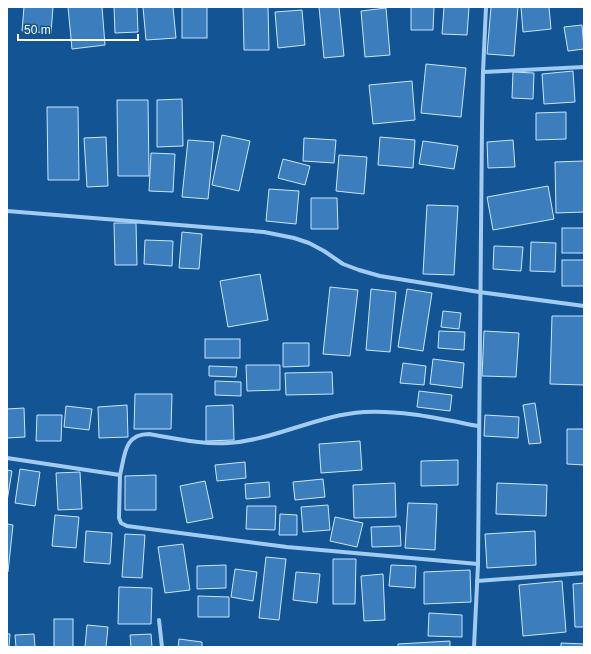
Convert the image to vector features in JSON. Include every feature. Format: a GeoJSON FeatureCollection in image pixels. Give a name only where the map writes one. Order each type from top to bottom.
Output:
{"type":"FeatureCollection","features":[{"type":"Feature","properties":{"kind":"street"},"geometry":{"type":"LineString","coordinates":[[474,647],[478,564],[478,426],[483,72],[486,7]]}},
{"type":"Feature","properties":{"kind":"street"},"geometry":{"type":"LineString","coordinates":[[483,72],[584,67]]}},
{"type":"Feature","properties":{"kind":"street"},"geometry":{"type":"LineString","coordinates":[[7,211],[264,232],[294,238],[309,243],[343,264],[380,276],[480,292],[584,306]]}},
{"type":"Feature","properties":{"kind":"street"},"geometry":{"type":"LineString","coordinates":[[478,426],[393,412],[370,412],[337,416],[282,432],[228,444],[140,434],[129,442],[125,452],[120,475],[119,518],[121,523],[127,526],[287,547],[478,564]]}},
{"type":"Feature","properties":{"kind":"street"},"geometry":{"type":"LineString","coordinates":[[7,458],[120,475]]}},
{"type":"Feature","properties":{"kind":"street"},"geometry":{"type":"LineString","coordinates":[[477,581],[584,573]]}},
{"type":"Feature","properties":{"kind":"street"},"geometry":{"type":"LineString","coordinates":[[159,620],[162,647]]}},
{"type":"Feature","properties":{"kind":"building"},"geometry":{"type":"Polygon","coordinates":[[[24,7],[53,7],[51,33],[22,31],[24,7]]]}},
{"type":"Feature","properties":{"kind":"building"},"geometry":{"type":"Polygon","coordinates":[[[68,7],[102,7],[105,45],[72,49],[68,7]]]}},
{"type":"Feature","properties":{"kind":"building"},"geometry":{"type":"Polygon","coordinates":[[[114,7],[137,7],[138,32],[115,33],[114,7]]]}},
{"type":"Feature","properties":{"kind":"building"},"geometry":{"type":"Polygon","coordinates":[[[143,7],[173,7],[176,38],[146,40],[143,7]]]}},
{"type":"Feature","properties":{"kind":"building"},"geometry":{"type":"Polygon","coordinates":[[[182,7],[207,7],[207,38],[182,38],[182,7]]]}},
{"type":"Feature","properties":{"kind":"building"},"geometry":{"type":"Polygon","coordinates":[[[243,7],[268,7],[269,50],[244,50],[243,7]]]}},
{"type":"Feature","properties":{"kind":"building"},"geometry":{"type":"Polygon","coordinates":[[[319,7],[339,7],[344,56],[324,58],[319,7]]]}},
{"type":"Feature","properties":{"kind":"building"},"geometry":{"type":"Polygon","coordinates":[[[411,7],[434,7],[433,30],[411,30],[411,7]]]}},
{"type":"Feature","properties":{"kind":"building"},"geometry":{"type":"Polygon","coordinates":[[[444,7],[469,7],[467,35],[442,34],[444,7]]]}},
{"type":"Feature","properties":{"kind":"building"},"geometry":{"type":"Polygon","coordinates":[[[491,7],[518,7],[514,56],[487,54],[491,7]]]}},
{"type":"Feature","properties":{"kind":"building"},"geometry":{"type":"Polygon","coordinates":[[[521,7],[549,7],[551,29],[523,32],[521,7]]]}},
{"type":"Feature","properties":{"kind":"building"},"geometry":{"type":"Polygon","coordinates":[[[386,8],[390,55],[365,57],[361,11],[386,8]]]}},
{"type":"Feature","properties":{"kind":"building"},"geometry":{"type":"Polygon","coordinates":[[[302,10],[305,45],[278,48],[275,12],[302,10]]]}},
{"type":"Feature","properties":{"kind":"building"},"geometry":{"type":"Polygon","coordinates":[[[582,25],[584,49],[568,51],[564,27],[582,25]]]}},
{"type":"Feature","properties":{"kind":"building"},"geometry":{"type":"Polygon","coordinates":[[[426,64],[466,68],[461,117],[421,113],[426,64]]]}},
{"type":"Feature","properties":{"kind":"building"},"geometry":{"type":"Polygon","coordinates":[[[573,71],[575,102],[544,104],[542,74],[573,71]]]}},
{"type":"Feature","properties":{"kind":"building"},"geometry":{"type":"Polygon","coordinates":[[[513,72],[534,73],[533,99],[512,98],[513,72]]]}},
{"type":"Feature","properties":{"kind":"building"},"geometry":{"type":"Polygon","coordinates":[[[412,81],[415,120],[373,124],[369,85],[412,81]]]}},
{"type":"Feature","properties":{"kind":"building"},"geometry":{"type":"Polygon","coordinates":[[[182,99],[183,146],[157,147],[157,100],[182,99]]]}},
{"type":"Feature","properties":{"kind":"building"},"geometry":{"type":"Polygon","coordinates":[[[117,100],[148,100],[149,176],[118,176],[117,100]]]}},
{"type":"Feature","properties":{"kind":"building"},"geometry":{"type":"Polygon","coordinates":[[[47,107],[78,107],[79,180],[48,180],[47,107]]]}},
{"type":"Feature","properties":{"kind":"building"},"geometry":{"type":"Polygon","coordinates":[[[566,112],[566,139],[536,140],[536,113],[566,112]]]}},
{"type":"Feature","properties":{"kind":"building"},"geometry":{"type":"Polygon","coordinates":[[[222,135],[250,141],[239,191],[212,185],[222,135]]]}},
{"type":"Feature","properties":{"kind":"building"},"geometry":{"type":"Polygon","coordinates":[[[106,137],[108,186],[87,187],[84,138],[106,137]]]}},
{"type":"Feature","properties":{"kind":"building"},"geometry":{"type":"Polygon","coordinates":[[[380,137],[415,140],[413,168],[378,165],[380,137]]]}},
{"type":"Feature","properties":{"kind":"building"},"geometry":{"type":"Polygon","coordinates":[[[304,138],[336,140],[334,163],[303,161],[304,138]]]}},
{"type":"Feature","properties":{"kind":"building"},"geometry":{"type":"Polygon","coordinates":[[[188,140],[214,142],[208,199],[182,197],[188,140]]]}},
{"type":"Feature","properties":{"kind":"building"},"geometry":{"type":"Polygon","coordinates":[[[513,140],[515,167],[488,168],[487,142],[513,140]]]}},
{"type":"Feature","properties":{"kind":"building"},"geometry":{"type":"Polygon","coordinates":[[[423,141],[458,146],[454,169],[419,164],[423,141]]]}},
{"type":"Feature","properties":{"kind":"building"},"geometry":{"type":"Polygon","coordinates":[[[151,153],[175,154],[173,192],[149,191],[151,153]]]}},
{"type":"Feature","properties":{"kind":"building"},"geometry":{"type":"Polygon","coordinates":[[[339,155],[367,157],[364,194],[336,191],[339,155]]]}},
{"type":"Feature","properties":{"kind":"building"},"geometry":{"type":"Polygon","coordinates":[[[283,159],[310,166],[305,185],[278,178],[283,159]]]}},
{"type":"Feature","properties":{"kind":"building"},"geometry":{"type":"Polygon","coordinates":[[[584,161],[584,212],[556,213],[555,162],[584,161]]]}},
{"type":"Feature","properties":{"kind":"building"},"geometry":{"type":"Polygon","coordinates":[[[548,186],[554,219],[493,230],[487,197],[548,186]]]}},
{"type":"Feature","properties":{"kind":"building"},"geometry":{"type":"Polygon","coordinates":[[[269,189],[299,191],[296,224],[266,221],[269,189]]]}},
{"type":"Feature","properties":{"kind":"building"},"geometry":{"type":"Polygon","coordinates":[[[311,198],[337,198],[338,229],[311,229],[311,198]]]}},
{"type":"Feature","properties":{"kind":"building"},"geometry":{"type":"Polygon","coordinates":[[[427,205],[458,206],[454,275],[423,274],[427,205]]]}},
{"type":"Feature","properties":{"kind":"building"},"geometry":{"type":"Polygon","coordinates":[[[114,223],[136,223],[137,265],[115,265],[114,223]]]}},
{"type":"Feature","properties":{"kind":"building"},"geometry":{"type":"Polygon","coordinates":[[[562,228],[584,228],[584,253],[562,253],[562,228]]]}},
{"type":"Feature","properties":{"kind":"building"},"geometry":{"type":"Polygon","coordinates":[[[182,232],[202,234],[199,269],[179,268],[182,232]]]}},
{"type":"Feature","properties":{"kind":"building"},"geometry":{"type":"Polygon","coordinates":[[[145,240],[173,241],[172,266],[144,264],[145,240]]]}},
{"type":"Feature","properties":{"kind":"building"},"geometry":{"type":"Polygon","coordinates":[[[531,242],[556,243],[555,272],[530,271],[531,242]]]}},
{"type":"Feature","properties":{"kind":"building"},"geometry":{"type":"Polygon","coordinates":[[[494,246],[523,247],[521,271],[493,269],[494,246]]]}},
{"type":"Feature","properties":{"kind":"building"},"geometry":{"type":"Polygon","coordinates":[[[562,260],[584,260],[584,286],[562,286],[562,260]]]}},
{"type":"Feature","properties":{"kind":"building"},"geometry":{"type":"Polygon","coordinates":[[[260,274],[268,320],[228,327],[220,281],[260,274]]]}},
{"type":"Feature","properties":{"kind":"building"},"geometry":{"type":"Polygon","coordinates":[[[330,287],[358,290],[350,356],[323,354],[330,287]]]}},
{"type":"Feature","properties":{"kind":"building"},"geometry":{"type":"Polygon","coordinates":[[[371,289],[396,292],[390,352],[366,350],[371,289]]]}},
{"type":"Feature","properties":{"kind":"building"},"geometry":{"type":"Polygon","coordinates":[[[407,289],[432,293],[423,351],[398,347],[407,289]]]}},
{"type":"Feature","properties":{"kind":"building"},"geometry":{"type":"Polygon","coordinates":[[[443,311],[461,313],[459,329],[441,327],[443,311]]]}},
{"type":"Feature","properties":{"kind":"building"},"geometry":{"type":"Polygon","coordinates":[[[552,316],[584,316],[584,385],[550,384],[552,316]]]}},
{"type":"Feature","properties":{"kind":"building"},"geometry":{"type":"Polygon","coordinates":[[[439,331],[465,332],[464,350],[438,348],[439,331]]]}},
{"type":"Feature","properties":{"kind":"building"},"geometry":{"type":"Polygon","coordinates":[[[484,331],[519,333],[516,377],[482,376],[484,331]]]}},
{"type":"Feature","properties":{"kind":"building"},"geometry":{"type":"Polygon","coordinates":[[[205,339],[240,339],[240,358],[205,358],[205,339]]]}},
{"type":"Feature","properties":{"kind":"building"},"geometry":{"type":"Polygon","coordinates":[[[283,343],[309,343],[309,366],[283,367],[283,343]]]}},
{"type":"Feature","properties":{"kind":"building"},"geometry":{"type":"Polygon","coordinates":[[[433,359],[464,363],[462,388],[430,384],[433,359]]]}},
{"type":"Feature","properties":{"kind":"building"},"geometry":{"type":"Polygon","coordinates":[[[403,363],[426,366],[424,385],[400,383],[403,363]]]}},
{"type":"Feature","properties":{"kind":"building"},"geometry":{"type":"Polygon","coordinates":[[[246,365],[280,365],[280,390],[247,391],[246,365]]]}},
{"type":"Feature","properties":{"kind":"building"},"geometry":{"type":"Polygon","coordinates":[[[209,366],[237,367],[236,377],[209,376],[209,366]]]}},
{"type":"Feature","properties":{"kind":"building"},"geometry":{"type":"Polygon","coordinates":[[[332,372],[333,394],[286,395],[285,373],[332,372]]]}},
{"type":"Feature","properties":{"kind":"building"},"geometry":{"type":"Polygon","coordinates":[[[215,381],[241,382],[241,396],[215,395],[215,381]]]}},
{"type":"Feature","properties":{"kind":"building"},"geometry":{"type":"Polygon","coordinates":[[[419,391],[452,395],[450,411],[417,407],[419,391]]]}},
{"type":"Feature","properties":{"kind":"building"},"geometry":{"type":"Polygon","coordinates":[[[135,394],[172,394],[171,429],[134,429],[135,394]]]}},
{"type":"Feature","properties":{"kind":"building"},"geometry":{"type":"Polygon","coordinates":[[[535,403],[541,443],[529,444],[523,405],[535,403]]]}},
{"type":"Feature","properties":{"kind":"building"},"geometry":{"type":"Polygon","coordinates":[[[127,405],[128,437],[99,438],[98,407],[127,405]]]}},
{"type":"Feature","properties":{"kind":"building"},"geometry":{"type":"Polygon","coordinates":[[[233,405],[234,440],[206,441],[206,406],[233,405]]]}},
{"type":"Feature","properties":{"kind":"building"},"geometry":{"type":"Polygon","coordinates":[[[66,406],[92,409],[89,430],[64,427],[66,406]]]}},
{"type":"Feature","properties":{"kind":"building"},"geometry":{"type":"Polygon","coordinates":[[[24,408],[25,437],[7,438],[7,409],[24,408]]]}},
{"type":"Feature","properties":{"kind":"building"},"geometry":{"type":"Polygon","coordinates":[[[37,415],[62,415],[61,441],[36,441],[37,415]]]}},
{"type":"Feature","properties":{"kind":"building"},"geometry":{"type":"Polygon","coordinates":[[[485,415],[519,417],[518,438],[484,436],[485,415]]]}},
{"type":"Feature","properties":{"kind":"building"},"geometry":{"type":"Polygon","coordinates":[[[567,429],[584,429],[584,465],[567,464],[567,429]]]}},
{"type":"Feature","properties":{"kind":"building"},"geometry":{"type":"Polygon","coordinates":[[[360,441],[362,470],[321,473],[319,444],[360,441]]]}},
{"type":"Feature","properties":{"kind":"building"},"geometry":{"type":"Polygon","coordinates":[[[458,460],[458,485],[421,486],[421,461],[458,460]]]}},
{"type":"Feature","properties":{"kind":"building"},"geometry":{"type":"Polygon","coordinates":[[[245,462],[246,478],[217,481],[215,465],[245,462]]]}},
{"type":"Feature","properties":{"kind":"building"},"geometry":{"type":"Polygon","coordinates":[[[20,469],[40,472],[35,506],[15,503],[20,469]]]}},
{"type":"Feature","properties":{"kind":"building"},"geometry":{"type":"Polygon","coordinates":[[[7,470],[12,471],[7,501],[7,470]]]}},
{"type":"Feature","properties":{"kind":"building"},"geometry":{"type":"Polygon","coordinates":[[[80,472],[82,509],[58,510],[56,473],[80,472]]]}},
{"type":"Feature","properties":{"kind":"building"},"geometry":{"type":"Polygon","coordinates":[[[156,475],[156,510],[125,510],[125,476],[156,475]]]}},
{"type":"Feature","properties":{"kind":"building"},"geometry":{"type":"Polygon","coordinates":[[[323,479],[325,497],[295,500],[293,482],[323,479]]]}},
{"type":"Feature","properties":{"kind":"building"},"geometry":{"type":"Polygon","coordinates":[[[205,481],[213,518],[187,523],[180,486],[205,481]]]}},
{"type":"Feature","properties":{"kind":"building"},"geometry":{"type":"Polygon","coordinates":[[[269,482],[270,497],[246,499],[245,484],[269,482]]]}},
{"type":"Feature","properties":{"kind":"building"},"geometry":{"type":"Polygon","coordinates":[[[395,483],[396,517],[354,518],[353,485],[395,483]]]}},
{"type":"Feature","properties":{"kind":"building"},"geometry":{"type":"Polygon","coordinates":[[[497,483],[547,485],[546,516],[496,514],[497,483]]]}},
{"type":"Feature","properties":{"kind":"building"},"geometry":{"type":"Polygon","coordinates":[[[408,503],[437,504],[435,550],[405,548],[408,503]]]}},
{"type":"Feature","properties":{"kind":"building"},"geometry":{"type":"Polygon","coordinates":[[[328,505],[330,530],[303,532],[301,507],[328,505]]]}},
{"type":"Feature","properties":{"kind":"building"},"geometry":{"type":"Polygon","coordinates":[[[247,506],[276,506],[275,530],[246,529],[247,506]]]}},
{"type":"Feature","properties":{"kind":"building"},"geometry":{"type":"Polygon","coordinates":[[[280,514],[297,515],[297,535],[279,535],[280,514]]]}},
{"type":"Feature","properties":{"kind":"building"},"geometry":{"type":"Polygon","coordinates":[[[55,515],[79,517],[76,548],[52,546],[55,515]]]}},
{"type":"Feature","properties":{"kind":"building"},"geometry":{"type":"Polygon","coordinates":[[[335,517],[363,523],[357,547],[330,541],[335,517]]]}},
{"type":"Feature","properties":{"kind":"building"},"geometry":{"type":"Polygon","coordinates":[[[7,524],[13,525],[8,572],[7,571],[7,524]]]}},
{"type":"Feature","properties":{"kind":"building"},"geometry":{"type":"Polygon","coordinates":[[[400,526],[401,546],[372,547],[371,527],[400,526]]]}},
{"type":"Feature","properties":{"kind":"building"},"geometry":{"type":"Polygon","coordinates":[[[86,531],[112,533],[110,564],[84,562],[86,531]]]}},
{"type":"Feature","properties":{"kind":"building"},"geometry":{"type":"Polygon","coordinates":[[[535,531],[536,565],[487,568],[485,534],[535,531]]]}},
{"type":"Feature","properties":{"kind":"building"},"geometry":{"type":"Polygon","coordinates":[[[125,534],[145,535],[142,578],[122,577],[125,534]]]}},
{"type":"Feature","properties":{"kind":"building"},"geometry":{"type":"Polygon","coordinates":[[[183,544],[190,590],[165,593],[158,547],[183,544]]]}},
{"type":"Feature","properties":{"kind":"building"},"geometry":{"type":"Polygon","coordinates":[[[266,557],[286,559],[279,620],[259,618],[266,557]]]}},
{"type":"Feature","properties":{"kind":"building"},"geometry":{"type":"Polygon","coordinates":[[[333,559],[356,559],[355,604],[333,604],[333,559]]]}},
{"type":"Feature","properties":{"kind":"building"},"geometry":{"type":"Polygon","coordinates":[[[226,565],[226,588],[197,589],[197,566],[226,565]]]}},
{"type":"Feature","properties":{"kind":"building"},"geometry":{"type":"Polygon","coordinates":[[[391,565],[416,566],[415,588],[389,586],[391,565]]]}},
{"type":"Feature","properties":{"kind":"building"},"geometry":{"type":"Polygon","coordinates":[[[235,569],[257,572],[253,601],[231,597],[235,569]]]}},
{"type":"Feature","properties":{"kind":"building"},"geometry":{"type":"Polygon","coordinates":[[[470,570],[471,602],[424,604],[424,572],[470,570]]]}},
{"type":"Feature","properties":{"kind":"building"},"geometry":{"type":"Polygon","coordinates":[[[296,572],[320,574],[317,603],[293,600],[296,572]]]}},
{"type":"Feature","properties":{"kind":"building"},"geometry":{"type":"Polygon","coordinates":[[[383,574],[385,620],[364,621],[361,576],[383,574]]]}},
{"type":"Feature","properties":{"kind":"building"},"geometry":{"type":"Polygon","coordinates":[[[562,581],[566,632],[523,636],[519,585],[562,581]]]}},
{"type":"Feature","properties":{"kind":"building"},"geometry":{"type":"Polygon","coordinates":[[[584,583],[584,627],[575,627],[573,584],[584,583]]]}},
{"type":"Feature","properties":{"kind":"building"},"geometry":{"type":"Polygon","coordinates":[[[119,587],[152,588],[151,624],[118,624],[119,587]]]}},
{"type":"Feature","properties":{"kind":"building"},"geometry":{"type":"Polygon","coordinates":[[[198,596],[229,597],[229,617],[198,617],[198,596]]]}},
{"type":"Feature","properties":{"kind":"building"},"geometry":{"type":"Polygon","coordinates":[[[429,613],[462,615],[462,637],[428,636],[429,613]]]}},
{"type":"Feature","properties":{"kind":"building"},"geometry":{"type":"Polygon","coordinates":[[[54,619],[73,619],[73,647],[54,647],[54,619]]]}},
{"type":"Feature","properties":{"kind":"building"},"geometry":{"type":"Polygon","coordinates":[[[87,625],[108,627],[106,647],[85,647],[87,625]]]}},
{"type":"Feature","properties":{"kind":"building"},"geometry":{"type":"Polygon","coordinates":[[[7,634],[10,634],[9,647],[7,647],[7,634]]]}},
{"type":"Feature","properties":{"kind":"building"},"geometry":{"type":"Polygon","coordinates":[[[34,634],[35,647],[16,647],[15,635],[34,634]]]}},
{"type":"Feature","properties":{"kind":"building"},"geometry":{"type":"Polygon","coordinates":[[[151,634],[152,647],[131,647],[130,635],[151,634]]]}},
{"type":"Feature","properties":{"kind":"building"},"geometry":{"type":"Polygon","coordinates":[[[179,639],[202,642],[202,647],[178,647],[179,639]]]}},
{"type":"Feature","properties":{"kind":"building"},"geometry":{"type":"Polygon","coordinates":[[[450,641],[450,647],[398,647],[398,644],[450,641]]]}},
{"type":"Feature","properties":{"kind":"building"},"geometry":{"type":"Polygon","coordinates":[[[561,643],[584,644],[584,647],[561,647],[561,643]]]}}]}
